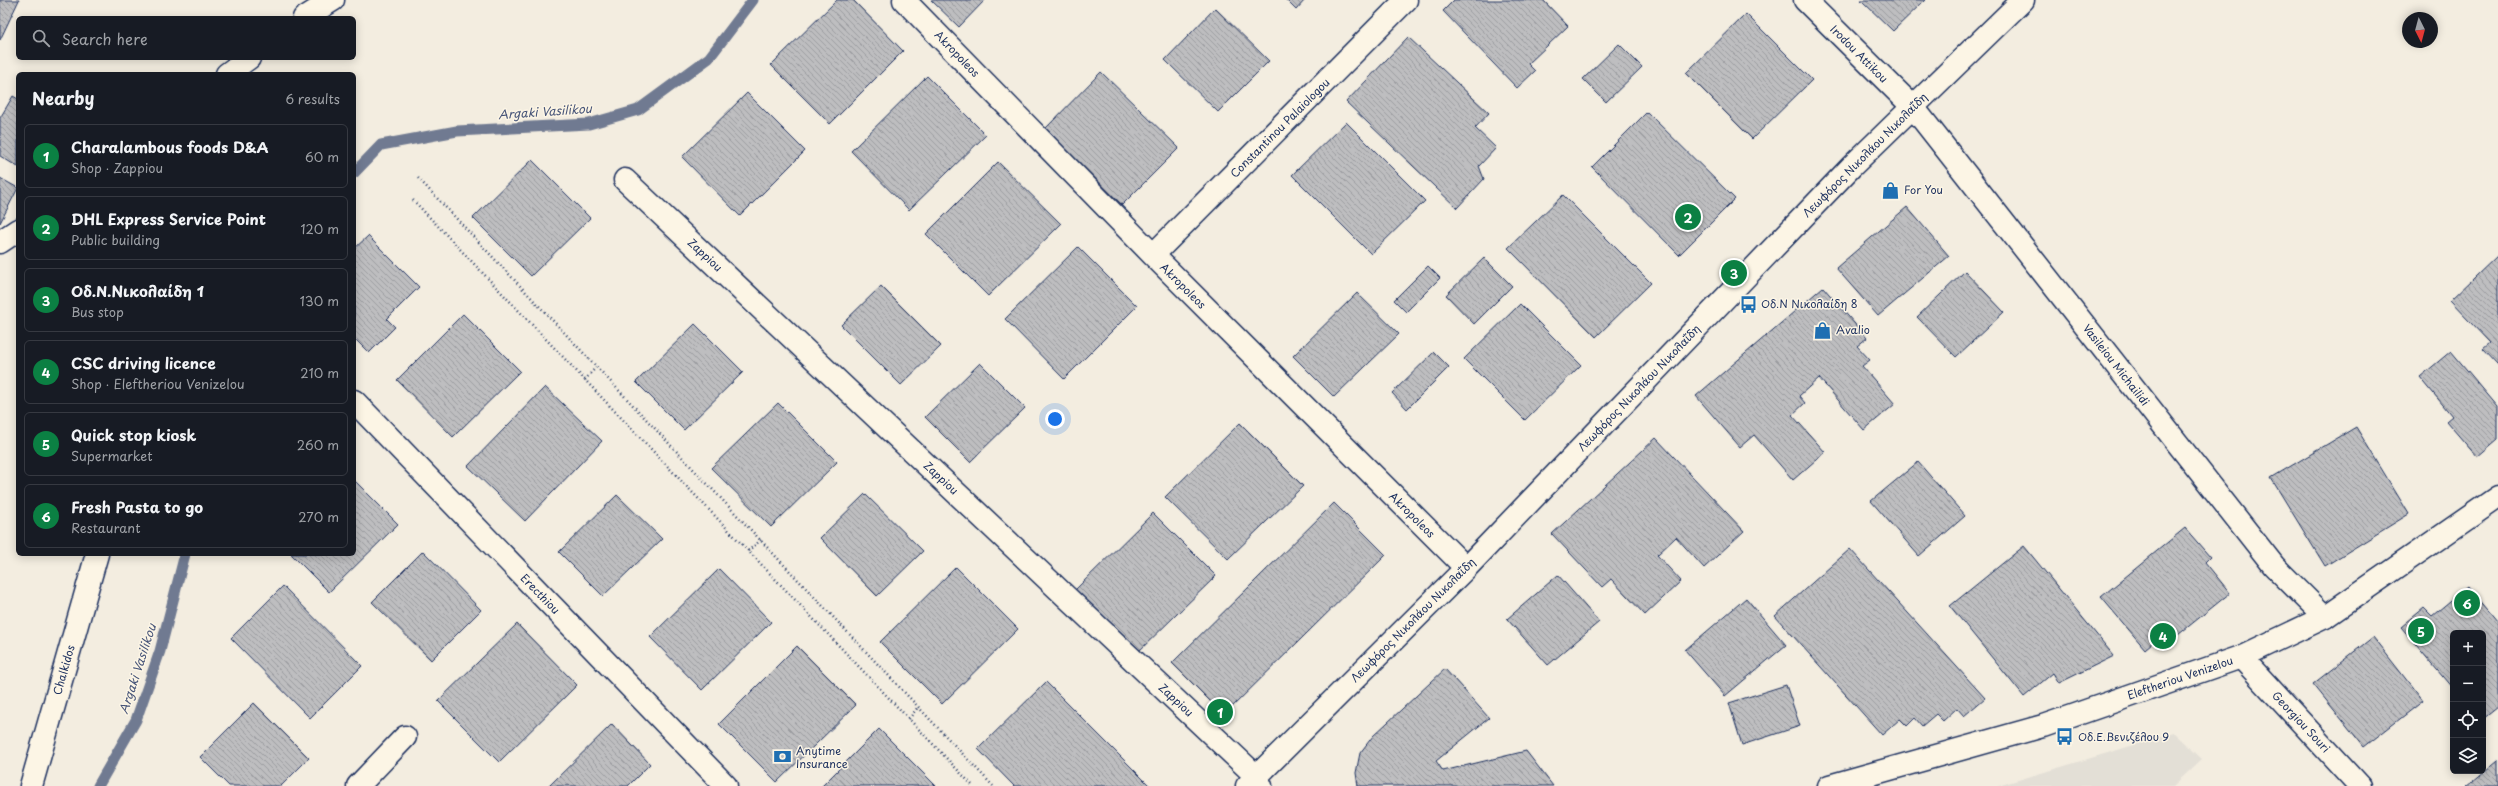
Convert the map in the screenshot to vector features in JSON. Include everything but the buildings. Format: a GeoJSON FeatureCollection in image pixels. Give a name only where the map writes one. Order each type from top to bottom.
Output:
{"type":"FeatureCollection","features":[{"type":"Feature","properties":{"kind":"street"},"geometry":{"type":"LineString","coordinates":[[307,16],[333,0]]}},
{"type":"Feature","properties":{"kind":"street","name":"Akropoleos"},"geometry":{"type":"LineString","coordinates":[[904,0],[1153,255],[1466,568]]}},
{"type":"Feature","properties":{"kind":"street","name":"Constantinou Palaiologou"},"geometry":{"type":"LineString","coordinates":[[1153,255],[1406,0]]}},
{"type":"Feature","properties":{"kind":"street","name":"Irodou Attikou"},"geometry":{"type":"LineString","coordinates":[[1805,0],[1913,108]]}},
{"type":"Feature","properties":{"kind":"street","name":"Λεωφόρος Νικολάου Νικολαΐδη"},"geometry":{"type":"LineString","coordinates":[[1255,783],[1466,568],[1852,166],[2023,0]]}},
{"type":"Feature","properties":{"kind":"street"},"geometry":{"type":"LineString","coordinates":[[230,72],[246,60]]}},
{"type":"Feature","properties":{"kind":"street","name":"Vasileiou Michailidi"},"geometry":{"type":"LineString","coordinates":[[1913,108],[2274,566],[2325,617]]}},
{"type":"Feature","properties":{"kind":"street","name":"Zappiou"},"geometry":{"type":"LineString","coordinates":[[626,180],[1255,783]]}},
{"type":"Feature","properties":{"kind":"street"},"geometry":{"type":"LineString","coordinates":[[0,242],[16,231]]}},
{"type":"Feature","properties":{"kind":"street","name":"Erecthiou"},"geometry":{"type":"LineString","coordinates":[[356,403],[726,786]]}},
{"type":"Feature","properties":{"kind":"street","name":"Eleftheriou Venizelou"},"geometry":{"type":"LineString","coordinates":[[1829,786],[2043,726],[2241,657],[2325,617],[2498,497]]}},
{"type":"Feature","properties":{"kind":"street","name":"Chalkidos"},"geometry":{"type":"LineString","coordinates":[[31,786],[96,556]]}},
{"type":"Feature","properties":{"kind":"street","name":"Georgiou Souri"},"geometry":{"type":"LineString","coordinates":[[2241,657],[2360,786]]}},
{"type":"Feature","properties":{"kind":"street"},"geometry":{"type":"LineString","coordinates":[[358,786],[405,738]]}},
{"type":"Feature","properties":{"kind":"path"},"geometry":{"type":"LineString","coordinates":[[418,178],[993,786]]}},
{"type":"Feature","properties":{"kind":"path"},"geometry":{"type":"LineString","coordinates":[[413,200],[973,786]]}},
{"type":"Feature","properties":{"kind":"path"},"geometry":{"type":"LineString","coordinates":[[584,380],[597,366]]}},
{"type":"Feature","properties":{"kind":"path"},"geometry":{"type":"LineString","coordinates":[[748,551],[761,540]]}},
{"type":"Feature","properties":{"kind":"path"},"geometry":{"type":"LineString","coordinates":[[909,719],[918,707]]}},
{"type":"Feature","properties":{"kind":"shaded area"},"geometry":{"type":"Polygon","coordinates":[[[2174,733],[2202,759],[2173,786],[1998,786],[2174,733]]]}},
{"type":"Feature","properties":{"kind":"waterway","name":"Argaki Vasilikou"},"geometry":{"type":"LineString","coordinates":[[356,171],[381,145],[457,131],[589,124],[638,110],[709,58],[753,0]]}},
{"type":"Feature","properties":{"kind":"waterway","name":"Argaki Vasilikou"},"geometry":{"type":"LineString","coordinates":[[98,786],[136,720],[160,651],[184,556]]}},
{"type":"Feature","properties":{"kind":"place","name":"For You"},"geometry":{"type":"Point","coordinates":[1891,190]}},
{"type":"Feature","properties":{"kind":"place","name":"DHL Express Service Point"},"geometry":{"type":"Point","coordinates":[1688,217]}},
{"type":"Feature","properties":{"kind":"place","name":"Οδ.Ν.Νικολαίδη 1"},"geometry":{"type":"Point","coordinates":[1734,273]}},
{"type":"Feature","properties":{"kind":"place","name":"Οδ.Ν Νικολαίδη 8"},"geometry":{"type":"Point","coordinates":[1748,304]}},
{"type":"Feature","properties":{"kind":"place","name":"Avalio"},"geometry":{"type":"Point","coordinates":[1823,330]}},
{"type":"Feature","properties":{"kind":"place","name":"Fresh Pasta to go"},"geometry":{"type":"Point","coordinates":[2467,603]}},
{"type":"Feature","properties":{"kind":"place","name":"Quick stop kiosk"},"geometry":{"type":"Point","coordinates":[2421,631]}},
{"type":"Feature","properties":{"kind":"place","name":"CSC driving licence"},"geometry":{"type":"Point","coordinates":[2163,636]}},
{"type":"Feature","properties":{"kind":"place","name":"Charalambous foods D&A"},"geometry":{"type":"Point","coordinates":[1220,712]}},
{"type":"Feature","properties":{"kind":"place","name":"Οδ.Ε.Βενιζέλου 9"},"geometry":{"type":"Point","coordinates":[2065,737]}},
{"type":"Feature","properties":{"kind":"place","name":"Anytime Insurance"},"geometry":{"type":"Point","coordinates":[783,757]}}]}
